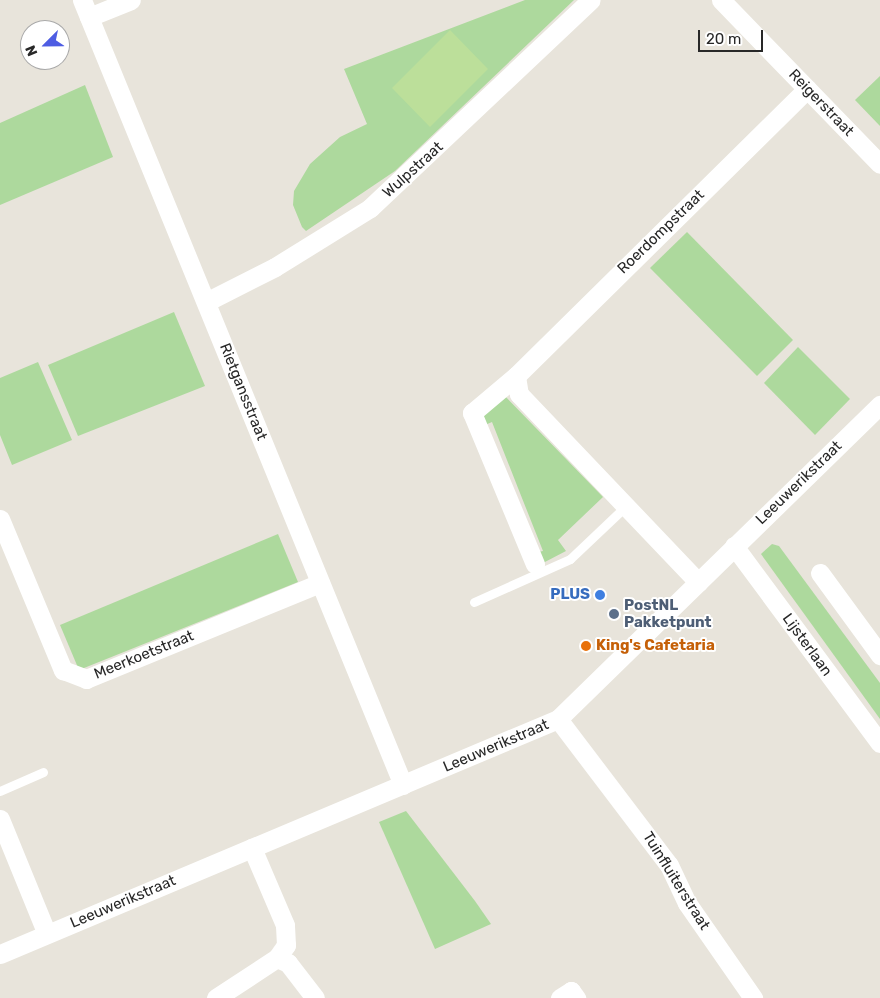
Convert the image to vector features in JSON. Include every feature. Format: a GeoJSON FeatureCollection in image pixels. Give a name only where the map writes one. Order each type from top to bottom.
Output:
{"type":"FeatureCollection","features":[{"type":"Feature","properties":{"kind":"street"},"geometry":{"type":"LineString","coordinates":[[86,9],[131,0]]}},
{"type":"Feature","properties":{"kind":"street","name":"Wulpstraat"},"geometry":{"type":"LineString","coordinates":[[206,302],[275,267],[370,208],[592,0]]}},
{"type":"Feature","properties":{"kind":"street","name":"Reigerstraat"},"geometry":{"type":"LineString","coordinates":[[721,0],[880,164]]}},
{"type":"Feature","properties":{"kind":"street","name":"Rietgansstraat"},"geometry":{"type":"LineString","coordinates":[[86,9],[403,785]]}},
{"type":"Feature","properties":{"kind":"street","name":"Roerdompstraat"},"geometry":{"type":"LineString","coordinates":[[535,564],[472,413],[516,376],[807,89]]}},
{"type":"Feature","properties":{"kind":"street"},"geometry":{"type":"LineString","coordinates":[[516,376],[518,394],[627,505],[698,582]]}},
{"type":"Feature","properties":{"kind":"street","name":"Leeuwerikstraat"},"geometry":{"type":"LineString","coordinates":[[0,954],[558,719],[880,405]]}},
{"type":"Feature","properties":{"kind":"street","name":"Meerkoetstraat"},"geometry":{"type":"LineString","coordinates":[[0,519],[63,670],[86,679],[320,583]]}},
{"type":"Feature","properties":{"kind":"street","name":"Lijsterlaan"},"geometry":{"type":"LineString","coordinates":[[734,546],[880,743]]}},
{"type":"Feature","properties":{"kind":"street"},"geometry":{"type":"LineString","coordinates":[[820,573],[880,655]]}},
{"type":"Feature","properties":{"kind":"street","name":"Tuinfluiterstraat"},"geometry":{"type":"LineString","coordinates":[[558,719],[669,865],[687,902],[753,998]]}},
{"type":"Feature","properties":{"kind":"street"},"geometry":{"type":"LineString","coordinates":[[0,819],[47,934]]}},
{"type":"Feature","properties":{"kind":"street"},"geometry":{"type":"LineString","coordinates":[[216,998],[277,958],[286,945],[285,924],[252,848]]}},
{"type":"Feature","properties":{"kind":"street"},"geometry":{"type":"LineString","coordinates":[[277,958],[288,963],[315,998]]}},
{"type":"Feature","properties":{"kind":"street"},"geometry":{"type":"LineString","coordinates":[[560,998],[571,991],[576,998]]}},
{"type":"Feature","properties":{"kind":"lane"},"geometry":{"type":"LineString","coordinates":[[474,602],[570,559],[627,505]]}},
{"type":"Feature","properties":{"kind":"lane"},"geometry":{"type":"LineString","coordinates":[[0,791],[44,772]]}},
{"type":"Feature","properties":{"kind":"green space"},"geometry":{"type":"Polygon","coordinates":[[[525,0],[574,0],[395,171],[306,231],[302,227],[293,205],[294,191],[310,164],[340,137],[367,124],[344,69],[525,0]]]}},
{"type":"Feature","properties":{"kind":"green space"},"geometry":{"type":"Polygon","coordinates":[[[450,30],[488,69],[430,127],[392,88],[450,30]]]}},
{"type":"Feature","properties":{"kind":"green space"},"geometry":{"type":"Polygon","coordinates":[[[880,76],[880,126],[855,100],[880,76]]]}},
{"type":"Feature","properties":{"kind":"green space"},"geometry":{"type":"Polygon","coordinates":[[[85,85],[113,157],[0,205],[0,123],[85,85]]]}},
{"type":"Feature","properties":{"kind":"green space"},"geometry":{"type":"Polygon","coordinates":[[[687,232],[793,340],[757,376],[650,268],[687,232]]]}},
{"type":"Feature","properties":{"kind":"green space"},"geometry":{"type":"Polygon","coordinates":[[[174,312],[205,386],[78,436],[48,365],[174,312]]]}},
{"type":"Feature","properties":{"kind":"green space"},"geometry":{"type":"Polygon","coordinates":[[[798,347],[850,399],[815,435],[764,383],[798,347]]]}},
{"type":"Feature","properties":{"kind":"green space"},"geometry":{"type":"Polygon","coordinates":[[[38,362],[72,440],[12,465],[0,435],[0,378],[38,362]]]}},
{"type":"Feature","properties":{"kind":"green space"},"geometry":{"type":"Polygon","coordinates":[[[503,394],[603,497],[558,540],[566,551],[543,563],[538,552],[543,551],[492,422],[485,425],[482,412],[503,394]]]}},
{"type":"Feature","properties":{"kind":"green space"},"geometry":{"type":"Polygon","coordinates":[[[278,534],[298,582],[79,670],[60,625],[278,534]]]}},
{"type":"Feature","properties":{"kind":"green space"},"geometry":{"type":"Polygon","coordinates":[[[772,544],[779,546],[880,683],[880,719],[761,554],[772,544]]]}},
{"type":"Feature","properties":{"kind":"green space"},"geometry":{"type":"Polygon","coordinates":[[[406,811],[491,924],[435,949],[379,822],[406,811]]]}},
{"type":"Feature","properties":{"kind":"place","name":"PLUS"},"geometry":{"type":"Point","coordinates":[600,595]}},
{"type":"Feature","properties":{"kind":"place","name":"PostNL Pakketpunt"},"geometry":{"type":"Point","coordinates":[614,614]}},
{"type":"Feature","properties":{"kind":"place","name":"King's Cafetaria"},"geometry":{"type":"Point","coordinates":[586,646]}}]}
